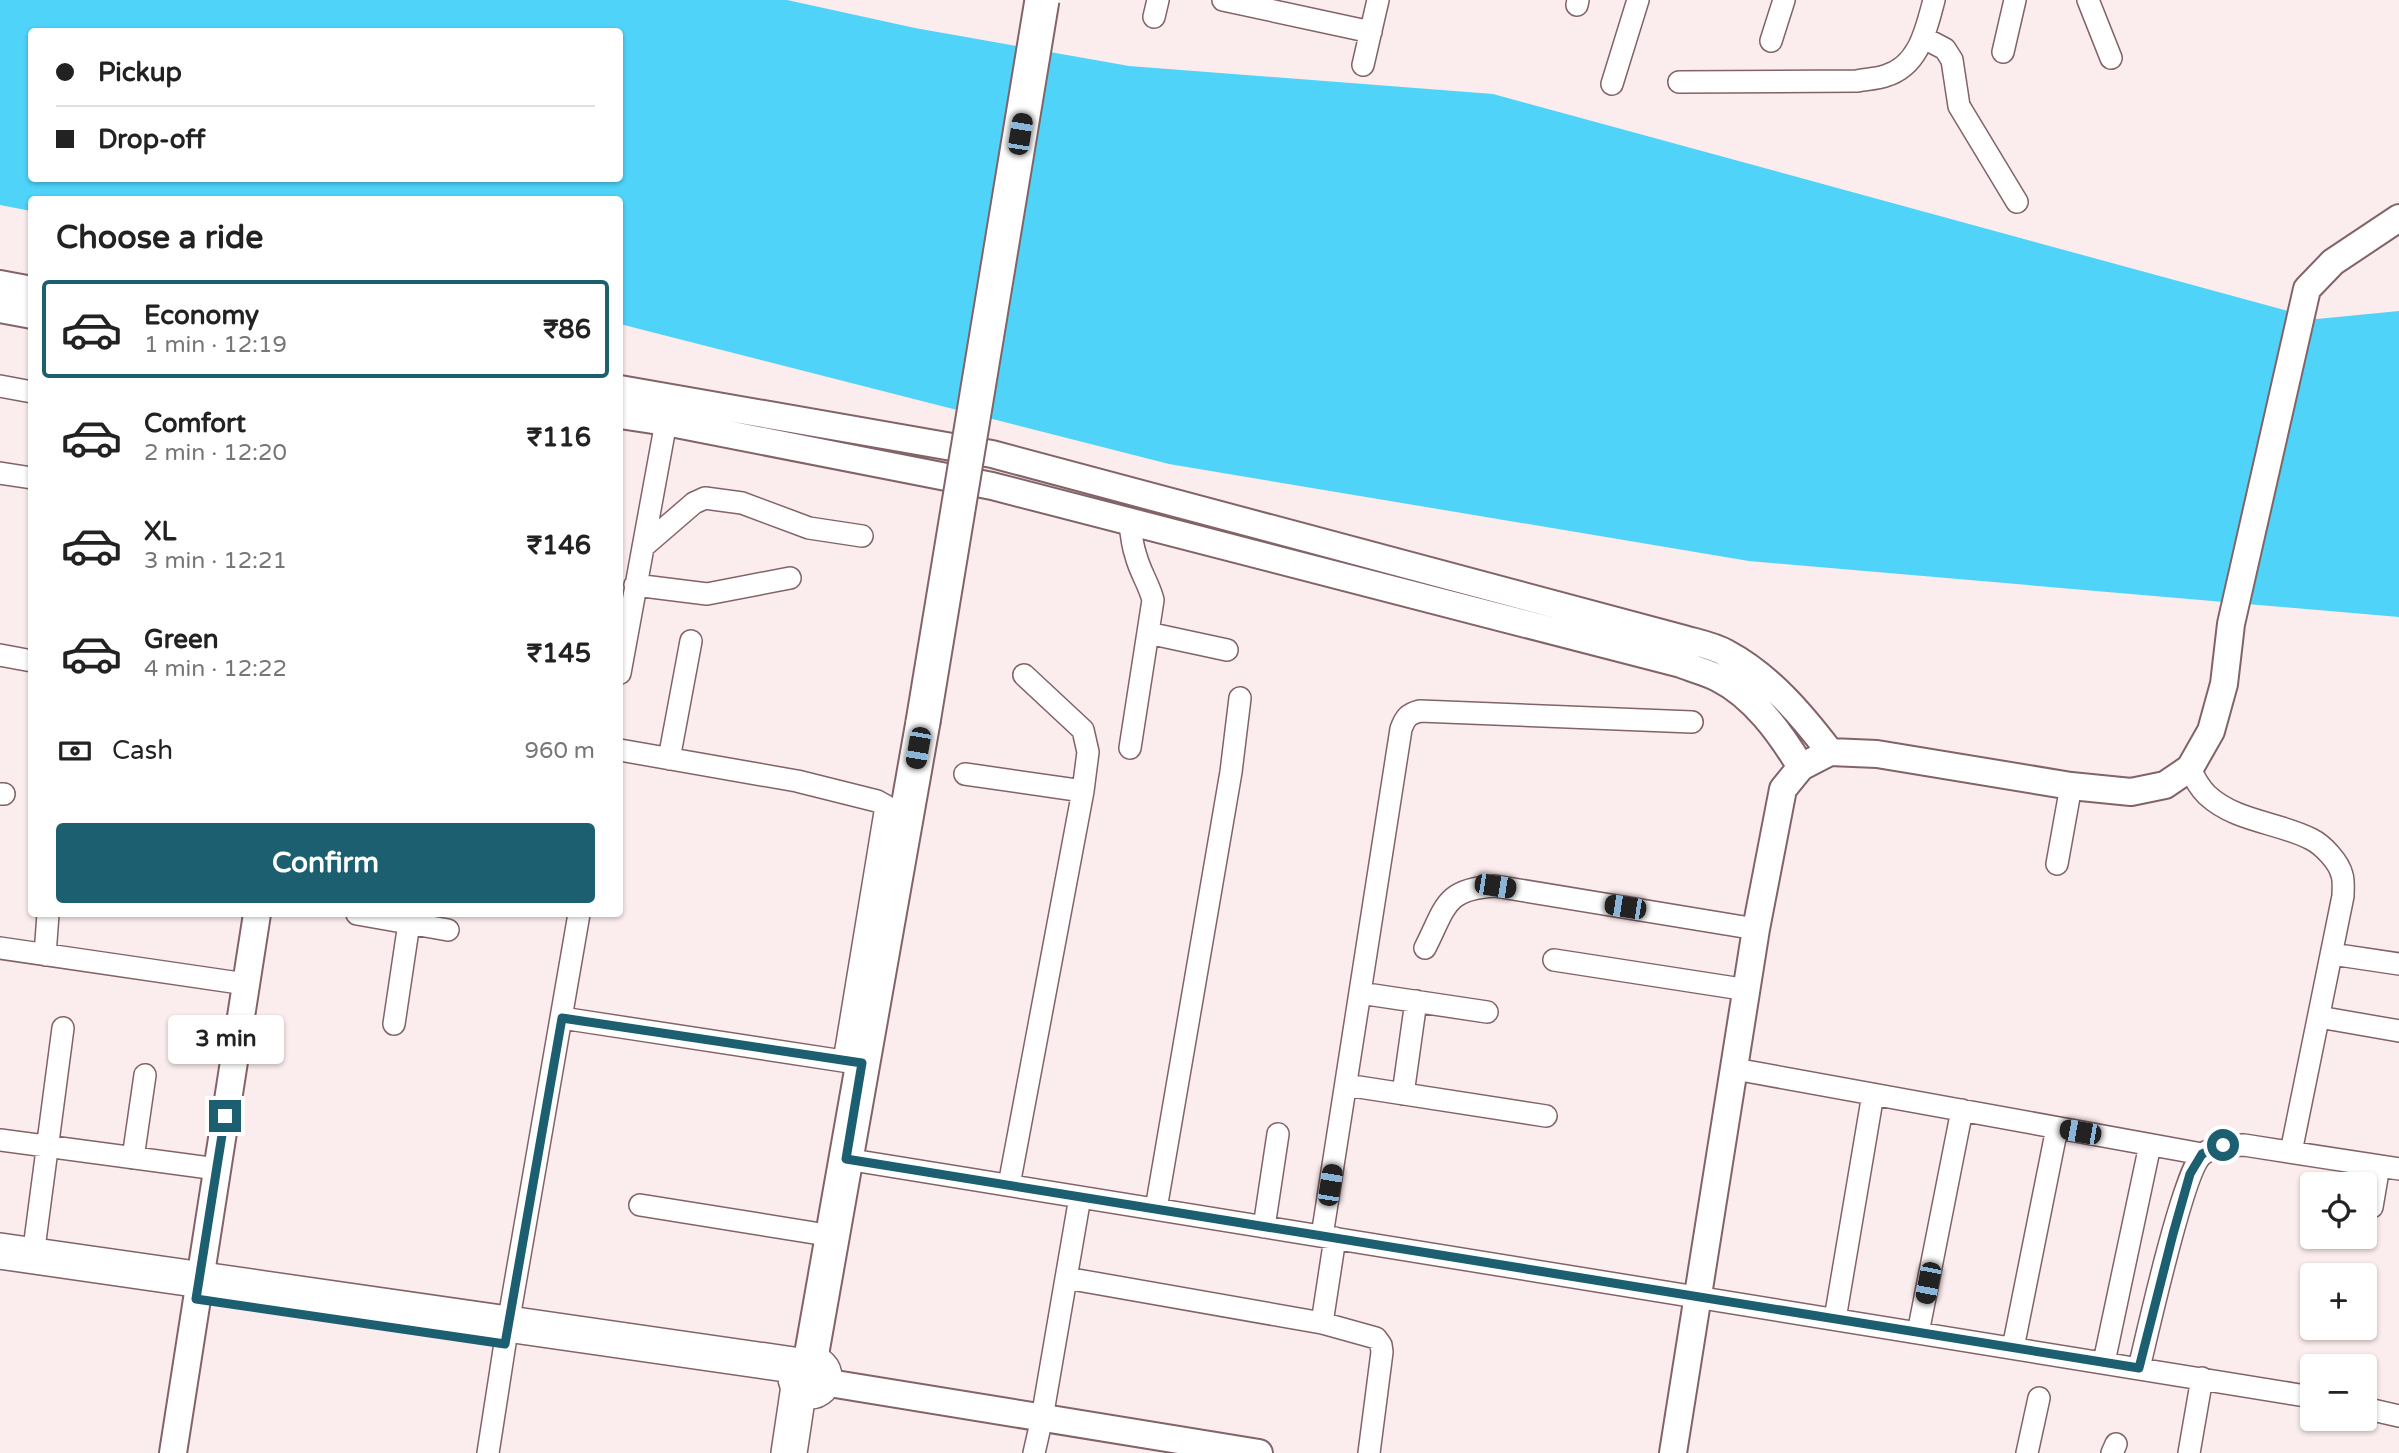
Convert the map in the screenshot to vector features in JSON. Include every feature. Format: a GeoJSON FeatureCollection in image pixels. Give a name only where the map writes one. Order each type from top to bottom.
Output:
{"type":"FeatureCollection","features":[{"type":"Feature","properties":{"kind":"highway"},"geometry":{"type":"LineString","coordinates":[[16,1253],[198,1289]]}},
{"type":"Feature","properties":{"kind":"highway"},"geometry":{"type":"LineString","coordinates":[[0,1270],[198,1289],[807,1378]]}},
{"type":"Feature","properties":{"kind":"highway"},"geometry":{"type":"LineString","coordinates":[[789,1453],[807,1378]]}},
{"type":"Feature","properties":{"kind":"highway"},"geometry":{"type":"LineString","coordinates":[[807,1378],[807,1453]]}},
{"type":"Feature","properties":{"kind":"main road"},"geometry":{"type":"LineString","coordinates":[[807,1378],[846,1159],[853,1062],[923,722],[1042,0]]}},
{"type":"Feature","properties":{"kind":"street"},"geometry":{"type":"LineString","coordinates":[[1223,0],[1268,5],[1371,32]]}},
{"type":"Feature","properties":{"kind":"street"},"geometry":{"type":"LineString","coordinates":[[1363,65],[1378,0]]}},
{"type":"Feature","properties":{"kind":"street"},"geometry":{"type":"LineString","coordinates":[[1612,84],[1638,0]]}},
{"type":"Feature","properties":{"kind":"street"},"geometry":{"type":"LineString","coordinates":[[1771,41],[1784,0]]}},
{"type":"Feature","properties":{"kind":"street"},"geometry":{"type":"LineString","coordinates":[[1679,82],[1857,81],[1886,76],[1903,67],[1914,56],[1924,38],[1934,0]]}},
{"type":"Feature","properties":{"kind":"street"},"geometry":{"type":"LineString","coordinates":[[2003,52],[2015,0]]}},
{"type":"Feature","properties":{"kind":"street"},"geometry":{"type":"LineString","coordinates":[[2088,0],[2111,58]]}},
{"type":"Feature","properties":{"kind":"street"},"geometry":{"type":"LineString","coordinates":[[1924,38],[1945,49],[1951,60],[1958,106],[2017,202]]}},
{"type":"Feature","properties":{"kind":"street"},"geometry":{"type":"LineString","coordinates":[[1673,1453],[1756,929],[1783,789],[1801,767],[1830,752],[1877,754],[2071,786],[2131,792],[2165,785],[2190,768],[2211,731],[2224,684],[2231,624],[2307,289],[2333,262],[2399,218]]}},
{"type":"Feature","properties":{"kind":"street"},"geometry":{"type":"LineString","coordinates":[[0,284],[28,289]]}},
{"type":"Feature","properties":{"kind":"street"},"geometry":{"type":"LineString","coordinates":[[0,309],[28,314]]}},
{"type":"Feature","properties":{"kind":"street"},"geometry":{"type":"LineString","coordinates":[[0,386],[28,391]]}},
{"type":"Feature","properties":{"kind":"street"},"geometry":{"type":"LineString","coordinates":[[623,390],[992,454],[1684,639],[1723,651],[1751,668],[1805,719],[1830,752]]}},
{"type":"Feature","properties":{"kind":"street"},"geometry":{"type":"LineString","coordinates":[[623,415],[992,486],[1681,664],[1717,677],[1740,691],[1783,739],[1801,767]]}},
{"type":"Feature","properties":{"kind":"street"},"geometry":{"type":"LineString","coordinates":[[623,647],[629,594],[643,547],[666,422]]}},
{"type":"Feature","properties":{"kind":"street"},"geometry":{"type":"LineString","coordinates":[[0,472],[28,477]]}},
{"type":"Feature","properties":{"kind":"street"},"geometry":{"type":"LineString","coordinates":[[643,547],[694,503],[705,498],[742,503],[808,528],[862,536]]}},
{"type":"Feature","properties":{"kind":"street"},"geometry":{"type":"LineString","coordinates":[[1130,522],[1136,559],[1150,586],[1153,600],[1130,748]]}},
{"type":"Feature","properties":{"kind":"street"},"geometry":{"type":"LineString","coordinates":[[629,594],[672,591],[707,594],[790,578]]}},
{"type":"Feature","properties":{"kind":"street"},"geometry":{"type":"LineString","coordinates":[[1148,633],[1227,650]]}},
{"type":"Feature","properties":{"kind":"street"},"geometry":{"type":"LineString","coordinates":[[669,759],[691,641]]}},
{"type":"Feature","properties":{"kind":"street"},"geometry":{"type":"LineString","coordinates":[[0,655],[28,660]]}},
{"type":"Feature","properties":{"kind":"street"},"geometry":{"type":"LineString","coordinates":[[1009,1185],[1088,752],[1083,730],[1024,675]]}},
{"type":"Feature","properties":{"kind":"street"},"geometry":{"type":"LineString","coordinates":[[1156,1209],[1231,772],[1240,698]]}},
{"type":"Feature","properties":{"kind":"street"},"geometry":{"type":"LineString","coordinates":[[1322,1323],[1346,1084],[1401,729],[1410,713],[1420,711],[1692,722]]}},
{"type":"Feature","properties":{"kind":"street"},"geometry":{"type":"LineString","coordinates":[[562,1018],[853,1062],[887,806],[877,801],[797,781],[623,751]]}},
{"type":"Feature","properties":{"kind":"street"},"geometry":{"type":"LineString","coordinates":[[2190,768],[2196,782],[2207,795],[2226,809],[2312,840],[2338,863],[2343,876],[2343,896],[2291,1152]]}},
{"type":"Feature","properties":{"kind":"street"},"geometry":{"type":"LineString","coordinates":[[965,775],[1083,791]]}},
{"type":"Feature","properties":{"kind":"street"},"geometry":{"type":"LineString","coordinates":[[2057,864],[2071,786]]}},
{"type":"Feature","properties":{"kind":"street"},"geometry":{"type":"LineString","coordinates":[[1425,948],[1449,902],[1458,892],[1473,887],[1495,886],[1756,929]]}},
{"type":"Feature","properties":{"kind":"street"},"geometry":{"type":"LineString","coordinates":[[46,955],[48,917]]}},
{"type":"Feature","properties":{"kind":"street"},"geometry":{"type":"LineString","coordinates":[[173,1453],[257,917]]}},
{"type":"Feature","properties":{"kind":"street"},"geometry":{"type":"LineString","coordinates":[[374,917],[448,930]]}},
{"type":"Feature","properties":{"kind":"street"},"geometry":{"type":"LineString","coordinates":[[488,1453],[579,917]]}},
{"type":"Feature","properties":{"kind":"street"},"geometry":{"type":"LineString","coordinates":[[394,1024],[409,923]]}},
{"type":"Feature","properties":{"kind":"street"},"geometry":{"type":"LineString","coordinates":[[0,948],[246,984]]}},
{"type":"Feature","properties":{"kind":"street"},"geometry":{"type":"LineString","coordinates":[[2332,954],[2399,964]]}},
{"type":"Feature","properties":{"kind":"street"},"geometry":{"type":"LineString","coordinates":[[1554,960],[1748,990]]}},
{"type":"Feature","properties":{"kind":"street"},"geometry":{"type":"LineString","coordinates":[[1360,993],[1487,1012]]}},
{"type":"Feature","properties":{"kind":"street"},"geometry":{"type":"LineString","coordinates":[[1403,1094],[1416,1001]]}},
{"type":"Feature","properties":{"kind":"street"},"geometry":{"type":"LineString","coordinates":[[2319,1017],[2399,1031]]}},
{"type":"Feature","properties":{"kind":"street"},"geometry":{"type":"LineString","coordinates":[[16,1253],[47,1146],[63,1028]]}},
{"type":"Feature","properties":{"kind":"street"},"geometry":{"type":"LineString","coordinates":[[1735,1069],[2202,1154],[2223,1145],[2244,1145],[2389,1167],[2377,1195]]}},
{"type":"Feature","properties":{"kind":"street"},"geometry":{"type":"LineString","coordinates":[[133,1158],[145,1075]]}},
{"type":"Feature","properties":{"kind":"street"},"geometry":{"type":"LineString","coordinates":[[1346,1084],[1546,1116]]}},
{"type":"Feature","properties":{"kind":"street"},"geometry":{"type":"LineString","coordinates":[[1835,1319],[1873,1094]]}},
{"type":"Feature","properties":{"kind":"street"},"geometry":{"type":"LineString","coordinates":[[1918,1333],[1962,1110]]}},
{"type":"Feature","properties":{"kind":"street"},"geometry":{"type":"LineString","coordinates":[[2014,1348],[2057,1128]]}},
{"type":"Feature","properties":{"kind":"street"},"geometry":{"type":"LineString","coordinates":[[1264,1227],[1278,1134]]}},
{"type":"Feature","properties":{"kind":"street"},"geometry":{"type":"LineString","coordinates":[[0,1140],[217,1169]]}},
{"type":"Feature","properties":{"kind":"street"},"geometry":{"type":"LineString","coordinates":[[2104,1362],[2150,1145]]}},
{"type":"Feature","properties":{"kind":"street"},"geometry":{"type":"LineString","coordinates":[[2139,1368],[2190,1174],[2202,1154]]}},
{"type":"Feature","properties":{"kind":"street"},"geometry":{"type":"LineString","coordinates":[[846,1159],[2300,1395]]}},
{"type":"Feature","properties":{"kind":"street"},"geometry":{"type":"LineString","coordinates":[[1034,1453],[1080,1197]]}},
{"type":"Feature","properties":{"kind":"street"},"geometry":{"type":"LineString","coordinates":[[640,1205],[833,1236]]}},
{"type":"Feature","properties":{"kind":"street"},"geometry":{"type":"LineString","coordinates":[[1066,1278],[1322,1323],[1376,1338],[1381,1345],[1368,1453]]}},
{"type":"Feature","properties":{"kind":"street"},"geometry":{"type":"LineString","coordinates":[[807,1378],[1259,1453]]}},
{"type":"Feature","properties":{"kind":"street"},"geometry":{"type":"LineString","coordinates":[[2189,1453],[2202,1378]]}},
{"type":"Feature","properties":{"kind":"street"},"geometry":{"type":"LineString","coordinates":[[2027,1453],[2039,1398]]}},
{"type":"Feature","properties":{"kind":"street"},"geometry":{"type":"LineString","coordinates":[[2377,1411],[2399,1416]]}},
{"type":"Feature","properties":{"kind":"water"},"geometry":{"type":"Polygon","coordinates":[[[0,0],[787,0],[915,28],[1129,66],[1493,94],[2317,319],[2399,311],[2399,617],[1749,561],[1169,464],[623,325],[623,196],[28,196],[28,210],[0,205],[0,0]]]}},
{"type":"Feature","properties":{"kind":"route"},"geometry":{"type":"LineString","coordinates":[[225,1116],[196,1299],[505,1344],[562,1018],[862,1063],[846,1159],[2139,1368],[2190,1174],[2202,1154],[2223,1145]]}}]}
